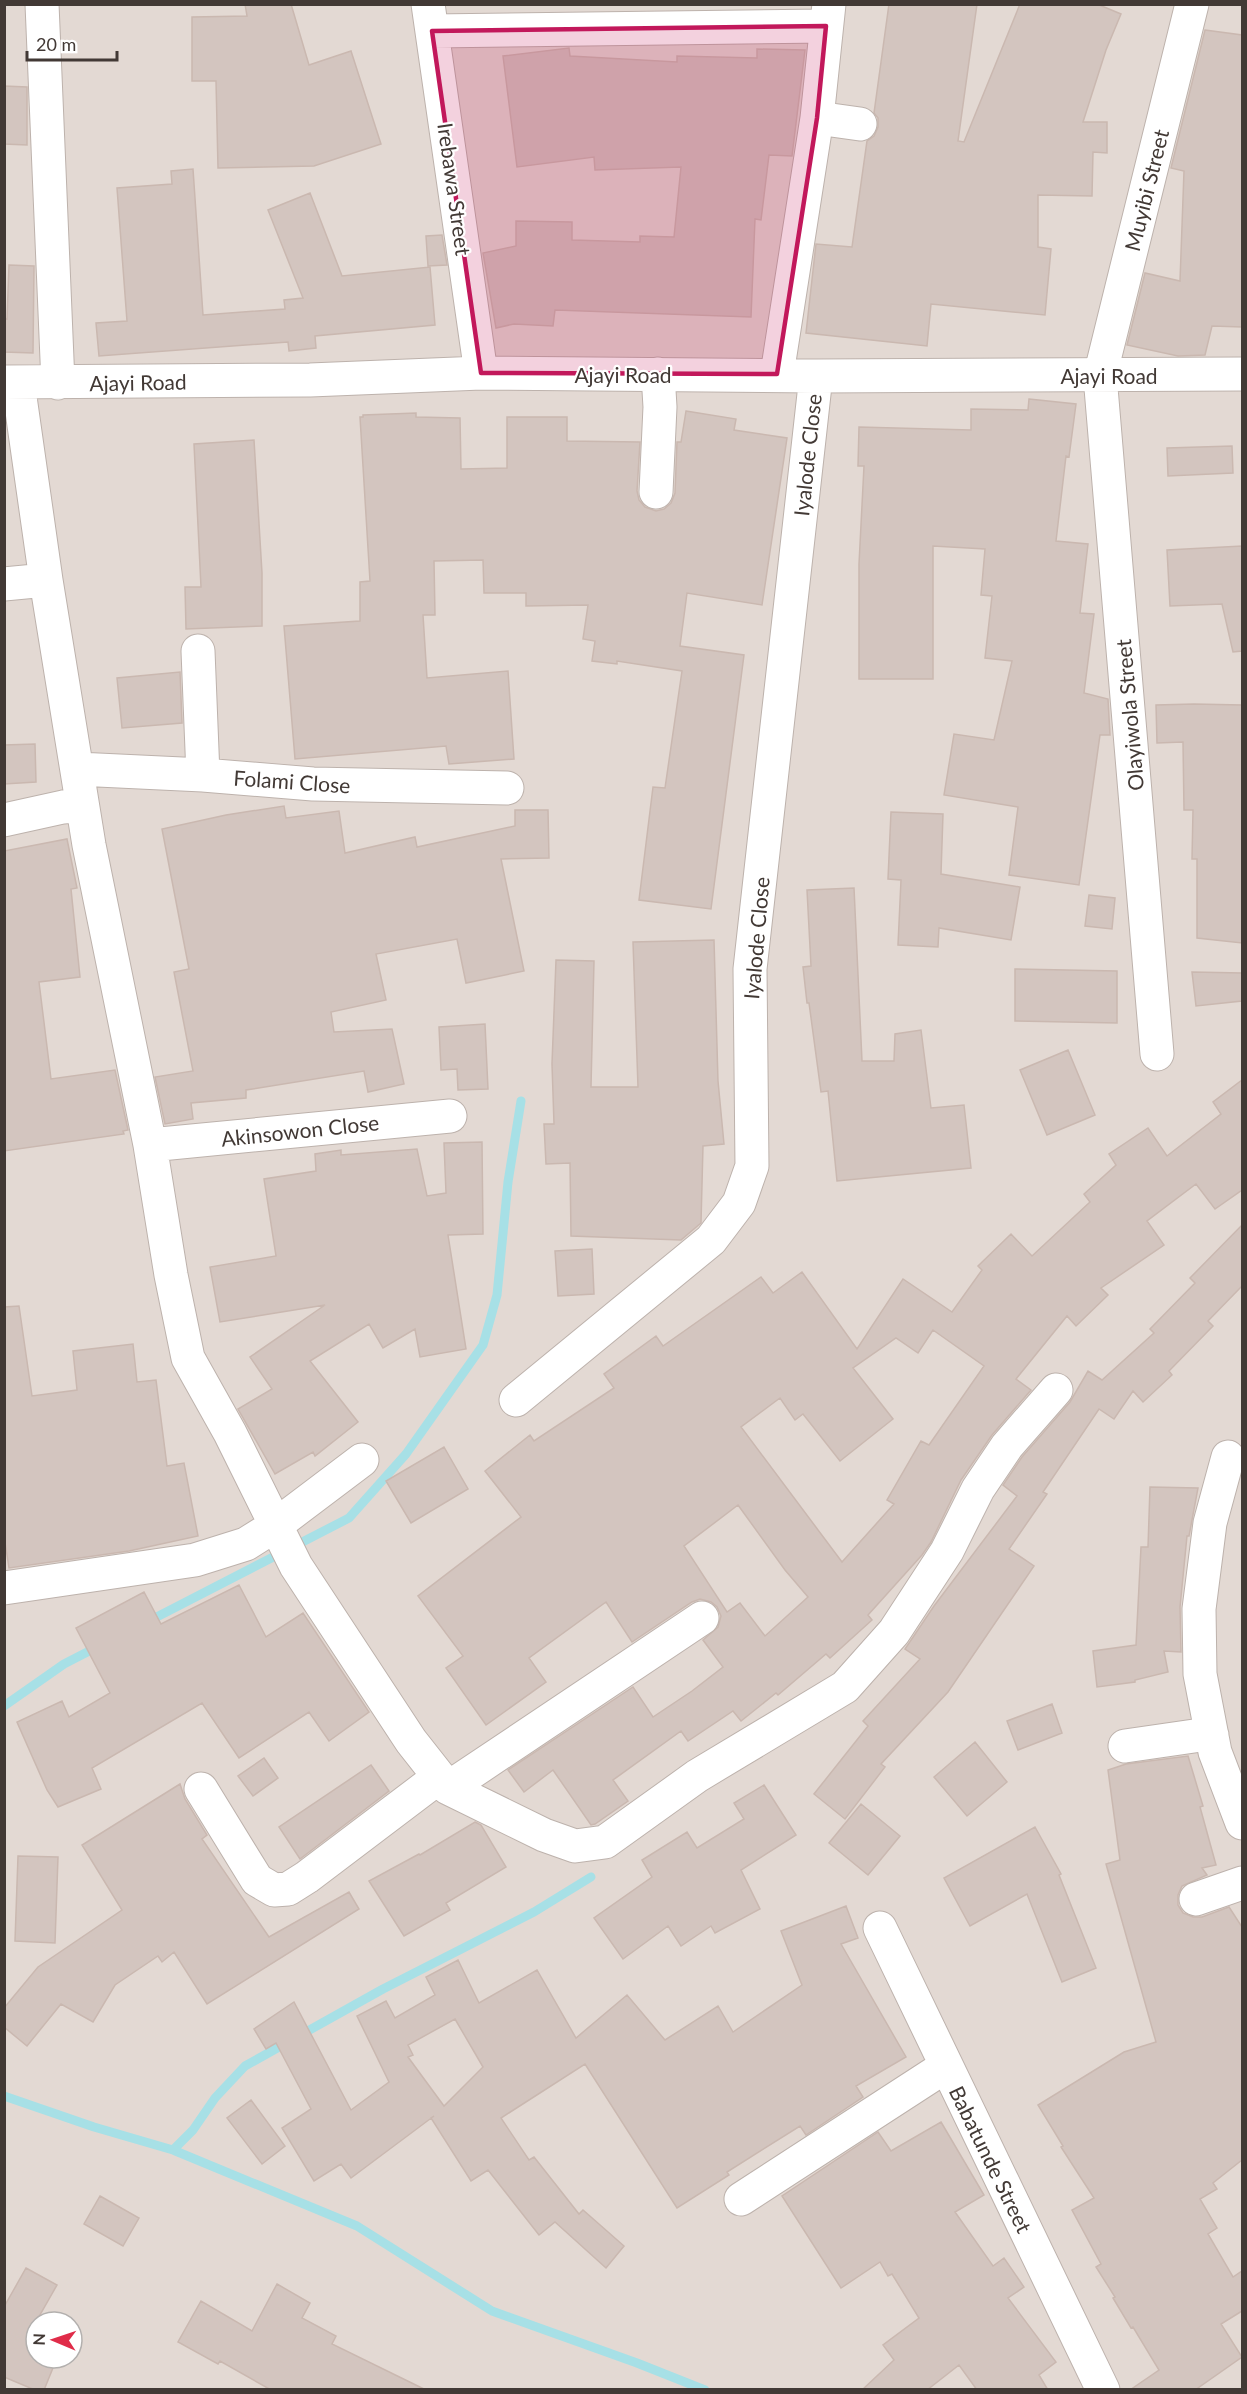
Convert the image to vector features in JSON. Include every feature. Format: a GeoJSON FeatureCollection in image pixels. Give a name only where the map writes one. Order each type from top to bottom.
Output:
{"type":"FeatureCollection","features":[{"type":"Feature","properties":{"kind":"street"},"geometry":{"type":"LineString","coordinates":[[42,4],[58,383]]}},
{"type":"Feature","properties":{"kind":"street","name":"Muyibi Street"},"geometry":{"type":"LineString","coordinates":[[1100,376],[1192,4]]}},
{"type":"Feature","properties":{"kind":"street"},"geometry":{"type":"LineString","coordinates":[[430,18],[827,15],[817,118],[777,374]]}},
{"type":"Feature","properties":{"kind":"street","name":"Irebawa Street"},"geometry":{"type":"LineString","coordinates":[[430,18],[481,373]]}},
{"type":"Feature","properties":{"kind":"street"},"geometry":{"type":"LineString","coordinates":[[817,118],[860,124]]}},
{"type":"Feature","properties":{"kind":"street","name":"Ajayi Road"},"geometry":{"type":"LineString","coordinates":[[11,383],[310,380],[481,373],[816,376],[1242,374]]}},
{"type":"Feature","properties":{"kind":"street"},"geometry":{"type":"LineString","coordinates":[[656,492],[660,406],[658,374]]}},
{"type":"Feature","properties":{"kind":"street","name":"Iyalode Close"},"geometry":{"type":"LineString","coordinates":[[516,1400],[711,1240],[739,1203],[752,1166],[750,969],[816,376]]}},
{"type":"Feature","properties":{"kind":"street","name":"Olayiwola Street"},"geometry":{"type":"LineString","coordinates":[[1100,376],[1157,1054]]}},
{"type":"Feature","properties":{"kind":"street"},"geometry":{"type":"LineString","coordinates":[[11,383],[88,845],[150,1145],[171,1275],[188,1358],[230,1433],[286,1544],[411,1741],[444,1782],[544,1835],[575,1846],[605,1842],[697,1776],[845,1687],[894,1632],[947,1551],[978,1489],[1007,1446],[1056,1390]]}},
{"type":"Feature","properties":{"kind":"street"},"geometry":{"type":"LineString","coordinates":[[4,584],[45,580]]}},
{"type":"Feature","properties":{"kind":"street"},"geometry":{"type":"LineString","coordinates":[[198,651],[203,775]]}},
{"type":"Feature","properties":{"kind":"street","name":"Folami Close"},"geometry":{"type":"LineString","coordinates":[[77,769],[203,775],[313,784],[507,788]]}},
{"type":"Feature","properties":{"kind":"street"},"geometry":{"type":"LineString","coordinates":[[4,820],[82,805]]}},
{"type":"Feature","properties":{"kind":"street","name":"Akinsowon Close"},"geometry":{"type":"LineString","coordinates":[[150,1145],[450,1116]]}},
{"type":"Feature","properties":{"kind":"street"},"geometry":{"type":"LineString","coordinates":[[1228,1457],[1210,1523],[1199,1609],[1200,1674],[1215,1752],[1242,1822]]}},
{"type":"Feature","properties":{"kind":"street"},"geometry":{"type":"LineString","coordinates":[[4,1588],[195,1560],[246,1544],[286,1544],[362,1460]]}},
{"type":"Feature","properties":{"kind":"street"},"geometry":{"type":"LineString","coordinates":[[201,1789],[257,1880],[274,1890],[288,1889],[444,1782],[702,1618]]}},
{"type":"Feature","properties":{"kind":"street"},"geometry":{"type":"LineString","coordinates":[[1125,1746],[1212,1735]]}},
{"type":"Feature","properties":{"kind":"street"},"geometry":{"type":"LineString","coordinates":[[1196,1899],[1242,1883]]}},
{"type":"Feature","properties":{"kind":"street","name":"Babatunde Street"},"geometry":{"type":"LineString","coordinates":[[880,1928],[1103,2390]]}},
{"type":"Feature","properties":{"kind":"street"},"geometry":{"type":"LineString","coordinates":[[741,2199],[946,2066]]}},
{"type":"Feature","properties":{"kind":"highlighted area"},"geometry":{"type":"Polygon","coordinates":[[[826,26],[817,118],[777,374],[481,373],[432,31],[826,26]]]}},
{"type":"Feature","properties":{"kind":"shaded area"},"geometry":{"type":"Polygon","coordinates":[[[5,5],[1242,5],[1242,2389],[5,2390],[5,5]]]}},
{"type":"Feature","properties":{"kind":"building"},"geometry":{"type":"Polygon","coordinates":[[[245,4],[291,4],[309,65],[351,51],[381,144],[314,166],[218,168],[216,81],[192,81],[192,17],[247,16],[245,4]]]}},
{"type":"Feature","properties":{"kind":"building"},"geometry":{"type":"Polygon","coordinates":[[[889,4],[977,4],[958,141],[964,142],[1020,4],[1097,4],[1121,14],[1106,50],[1083,122],[1107,122],[1107,153],[1093,152],[1092,196],[1038,195],[1038,247],[1051,249],[1045,315],[931,304],[927,346],[806,333],[816,244],[852,247],[867,141],[874,136],[878,127],[878,118],[874,113],[889,4]]]}},
{"type":"Feature","properties":{"kind":"building"},"geometry":{"type":"Polygon","coordinates":[[[1205,30],[1242,35],[1242,327],[1212,326],[1205,355],[1178,356],[1127,345],[1145,273],[1180,281],[1184,171],[1171,168],[1205,30]]]}},
{"type":"Feature","properties":{"kind":"building"},"geometry":{"type":"Polygon","coordinates":[[[569,48],[570,56],[677,62],[677,56],[757,58],[757,49],[805,50],[792,156],[769,155],[761,220],[755,219],[751,317],[555,310],[553,326],[514,324],[496,328],[483,253],[516,246],[516,221],[572,222],[572,240],[640,242],[640,236],[674,237],[681,167],[595,170],[594,157],[517,167],[503,56],[569,48]]]}},
{"type":"Feature","properties":{"kind":"building"},"geometry":{"type":"Polygon","coordinates":[[[4,86],[27,87],[27,145],[4,144],[4,86]]]}},
{"type":"Feature","properties":{"kind":"building"},"geometry":{"type":"Polygon","coordinates":[[[193,169],[203,315],[285,309],[284,300],[303,298],[268,210],[310,193],[342,276],[430,267],[435,325],[315,336],[316,348],[289,351],[288,342],[99,356],[96,323],[127,321],[117,188],[172,184],[171,171],[193,169]]]}},
{"type":"Feature","properties":{"kind":"building"},"geometry":{"type":"Polygon","coordinates":[[[442,235],[447,265],[428,266],[426,236],[442,235]]]}},
{"type":"Feature","properties":{"kind":"building"},"geometry":{"type":"Polygon","coordinates":[[[9,265],[34,266],[33,353],[4,352],[4,318],[7,319],[9,265]]]}},
{"type":"Feature","properties":{"kind":"building"},"geometry":{"type":"Polygon","coordinates":[[[1029,399],[1076,404],[1069,457],[1066,456],[1056,541],[1088,544],[1080,613],[1094,614],[1084,693],[1108,699],[1110,735],[1100,735],[1079,885],[1009,875],[1018,807],[944,795],[954,734],[994,740],[1012,661],[985,658],[992,596],[981,595],[985,549],[933,546],[933,679],[859,679],[859,564],[864,466],[858,466],[859,427],[971,430],[971,409],[1028,410],[1029,399]]]}},
{"type":"Feature","properties":{"kind":"building"},"geometry":{"type":"Polygon","coordinates":[[[686,411],[736,419],[734,430],[787,438],[762,605],[687,593],[680,646],[744,655],[711,909],[639,900],[653,787],[665,788],[682,671],[617,661],[617,664],[592,661],[595,641],[583,639],[588,605],[526,606],[526,593],[484,593],[483,560],[434,561],[435,615],[423,615],[427,678],[508,671],[514,759],[449,764],[446,746],[295,759],[284,626],[360,621],[360,582],[370,581],[360,417],[416,413],[416,417],[460,418],[461,469],[507,468],[507,417],[567,417],[567,441],[640,442],[637,491],[639,500],[645,507],[656,511],[664,509],[671,503],[675,493],[677,442],[681,442],[686,411]]]}},
{"type":"Feature","properties":{"kind":"building"},"geometry":{"type":"Polygon","coordinates":[[[254,440],[262,573],[262,626],[186,629],[185,587],[201,587],[194,444],[254,440]]]}},
{"type":"Feature","properties":{"kind":"building"},"geometry":{"type":"Polygon","coordinates":[[[1232,446],[1233,473],[1168,476],[1167,448],[1232,446]]]}},
{"type":"Feature","properties":{"kind":"building"},"geometry":{"type":"Polygon","coordinates":[[[1242,546],[1242,651],[1233,652],[1222,604],[1170,606],[1167,550],[1242,546]]]}},
{"type":"Feature","properties":{"kind":"building"},"geometry":{"type":"Polygon","coordinates":[[[180,672],[182,723],[122,728],[117,678],[180,672]]]}},
{"type":"Feature","properties":{"kind":"building"},"geometry":{"type":"Polygon","coordinates":[[[1156,705],[1242,705],[1242,943],[1197,938],[1197,859],[1192,859],[1193,810],[1184,810],[1183,742],[1157,743],[1156,705]]]}},
{"type":"Feature","properties":{"kind":"building"},"geometry":{"type":"Polygon","coordinates":[[[35,744],[36,782],[4,784],[4,745],[35,744]]]}},
{"type":"Feature","properties":{"kind":"building"},"geometry":{"type":"Polygon","coordinates":[[[284,806],[286,818],[339,811],[345,853],[415,837],[417,847],[515,826],[515,810],[548,810],[549,858],[501,859],[524,971],[466,983],[457,939],[376,954],[386,1000],[331,1012],[334,1032],[392,1029],[404,1084],[368,1092],[364,1071],[246,1090],[246,1098],[191,1103],[193,1119],[165,1124],[155,1077],[193,1071],[174,972],[189,969],[162,829],[226,815],[284,806]]]}},
{"type":"Feature","properties":{"kind":"building"},"geometry":{"type":"Polygon","coordinates":[[[891,812],[943,814],[941,874],[1020,887],[1011,940],[939,928],[938,947],[898,945],[901,880],[888,879],[891,812]]]}},
{"type":"Feature","properties":{"kind":"building"},"geometry":{"type":"Polygon","coordinates":[[[67,839],[77,888],[71,889],[80,977],[39,982],[51,1079],[115,1070],[128,1130],[123,1131],[124,1134],[4,1151],[4,851],[67,839]]]}},
{"type":"Feature","properties":{"kind":"building"},"geometry":{"type":"Polygon","coordinates":[[[854,888],[862,1061],[894,1061],[895,1034],[921,1030],[931,1108],[964,1105],[971,1168],[837,1181],[828,1091],[821,1092],[803,967],[811,966],[807,890],[854,888]]]}},
{"type":"Feature","properties":{"kind":"building"},"geometry":{"type":"Polygon","coordinates":[[[1089,895],[1115,898],[1112,929],[1085,926],[1089,895]]]}},
{"type":"Feature","properties":{"kind":"building"},"geometry":{"type":"Polygon","coordinates":[[[714,940],[718,1081],[724,1144],[703,1146],[701,1223],[681,1240],[571,1236],[570,1163],[546,1164],[544,1124],[554,1124],[552,1064],[556,960],[594,961],[591,1087],[638,1087],[633,942],[714,940]]]}},
{"type":"Feature","properties":{"kind":"building"},"geometry":{"type":"Polygon","coordinates":[[[1015,969],[1117,971],[1117,1023],[1015,1021],[1015,969]]]}},
{"type":"Feature","properties":{"kind":"building"},"geometry":{"type":"Polygon","coordinates":[[[1192,972],[1242,973],[1242,1001],[1196,1006],[1192,972]]]}},
{"type":"Feature","properties":{"kind":"building"},"geometry":{"type":"Polygon","coordinates":[[[485,1024],[488,1089],[458,1090],[457,1069],[441,1070],[439,1027],[485,1024]]]}},
{"type":"Feature","properties":{"kind":"building"},"geometry":{"type":"Polygon","coordinates":[[[1068,1050],[1095,1115],[1047,1135],[1020,1070],[1068,1050]]]}},
{"type":"Feature","properties":{"kind":"building"},"geometry":{"type":"Polygon","coordinates":[[[1242,1080],[1242,1190],[1215,1209],[1196,1184],[1147,1221],[1164,1245],[1101,1288],[1108,1295],[1076,1326],[1067,1316],[1016,1379],[1031,1390],[992,1435],[961,1480],[931,1542],[868,1615],[872,1620],[830,1658],[826,1654],[778,1695],[776,1693],[741,1721],[733,1711],[688,1741],[681,1731],[613,1780],[628,1801],[595,1824],[591,1825],[553,1770],[524,1792],[508,1770],[633,1687],[653,1717],[723,1667],[703,1640],[718,1627],[721,1616],[717,1607],[711,1602],[700,1599],[632,1642],[606,1602],[529,1658],[546,1682],[486,1725],[446,1668],[463,1656],[418,1596],[521,1517],[485,1471],[530,1435],[534,1441],[614,1388],[604,1374],[656,1336],[663,1346],[761,1277],[773,1293],[802,1272],[857,1349],[903,1279],[952,1312],[982,1270],[978,1266],[1011,1234],[1032,1256],[1090,1202],[1084,1194],[1116,1165],[1109,1154],[1148,1128],[1167,1156],[1221,1114],[1213,1102],[1242,1080]],[[933,1330],[918,1353],[896,1338],[853,1368],[893,1419],[840,1461],[803,1414],[795,1420],[780,1398],[741,1427],[842,1562],[894,1504],[887,1500],[921,1441],[929,1445],[984,1366],[933,1330]],[[738,1505],[684,1546],[727,1612],[740,1603],[765,1636],[808,1597],[785,1570],[738,1505]]]}},
{"type":"Feature","properties":{"kind":"building"},"geometry":{"type":"Polygon","coordinates":[[[482,1142],[483,1234],[448,1235],[466,1349],[420,1357],[415,1329],[383,1348],[369,1324],[310,1361],[358,1422],[315,1456],[313,1452],[275,1474],[238,1409],[272,1389],[250,1357],[325,1305],[220,1322],[210,1267],[276,1256],[264,1179],[316,1171],[315,1154],[341,1150],[341,1155],[417,1149],[427,1196],[446,1193],[444,1143],[482,1142]]]}},
{"type":"Feature","properties":{"kind":"building"},"geometry":{"type":"Polygon","coordinates":[[[1242,1225],[1242,1286],[1208,1321],[1213,1326],[1169,1371],[1172,1375],[1143,1402],[1133,1391],[1114,1419],[1099,1409],[1043,1492],[1047,1494],[1009,1549],[1034,1566],[948,1692],[881,1764],[885,1767],[845,1819],[814,1794],[868,1726],[863,1721],[920,1659],[905,1649],[934,1606],[1017,1496],[1003,1485],[1022,1457],[1070,1402],[1088,1371],[1102,1380],[1154,1333],[1150,1329],[1195,1283],[1190,1278],[1242,1225]]]}},
{"type":"Feature","properties":{"kind":"building"},"geometry":{"type":"Polygon","coordinates":[[[592,1249],[594,1294],[558,1296],[555,1251],[592,1249]]]}},
{"type":"Feature","properties":{"kind":"building"},"geometry":{"type":"Polygon","coordinates":[[[19,1306],[32,1396],[77,1390],[73,1351],[133,1344],[137,1382],[156,1380],[167,1466],[184,1463],[198,1536],[129,1551],[9,1568],[4,1536],[4,1307],[19,1306]]]}},
{"type":"Feature","properties":{"kind":"building"},"geometry":{"type":"Polygon","coordinates":[[[444,1447],[468,1489],[411,1523],[386,1481],[444,1447]]]}},
{"type":"Feature","properties":{"kind":"building"},"geometry":{"type":"Polygon","coordinates":[[[1150,1487],[1198,1488],[1189,1536],[1187,1536],[1180,1607],[1181,1652],[1164,1651],[1168,1672],[1135,1680],[1135,1682],[1097,1687],[1093,1651],[1136,1645],[1141,1547],[1148,1547],[1150,1487]]]}},
{"type":"Feature","properties":{"kind":"building"},"geometry":{"type":"Polygon","coordinates":[[[239,1585],[266,1637],[303,1613],[369,1712],[329,1741],[309,1712],[239,1758],[202,1703],[92,1768],[101,1789],[58,1807],[47,1790],[17,1722],[62,1701],[69,1717],[110,1693],[76,1628],[144,1592],[161,1624],[239,1585]]]}},
{"type":"Feature","properties":{"kind":"building"},"geometry":{"type":"Polygon","coordinates":[[[1052,1704],[1062,1733],[1018,1750],[1007,1721],[1052,1704]]]}},
{"type":"Feature","properties":{"kind":"building"},"geometry":{"type":"Polygon","coordinates":[[[975,1742],[1007,1782],[967,1816],[934,1777],[975,1742]]]}},
{"type":"Feature","properties":{"kind":"building"},"geometry":{"type":"Polygon","coordinates":[[[1188,1756],[1203,1806],[1200,1807],[1216,1865],[1202,1868],[1207,1875],[1182,1886],[1178,1895],[1178,1905],[1183,1913],[1193,1917],[1202,1917],[1229,1907],[1242,1927],[1242,2160],[1213,2183],[1217,2189],[1200,2199],[1217,2228],[1208,2234],[1233,2277],[1242,2271],[1242,2311],[1221,2324],[1242,2357],[1195,2390],[1130,2390],[1159,2370],[1133,2327],[1131,2328],[1096,2267],[1101,2264],[1072,2210],[1094,2198],[1061,2147],[1063,2146],[1038,2105],[1124,2052],[1156,2042],[1106,1864],[1120,1860],[1108,1770],[1126,1764],[1188,1756]]]}},
{"type":"Feature","properties":{"kind":"building"},"geometry":{"type":"Polygon","coordinates":[[[264,1758],[278,1778],[253,1796],[238,1776],[264,1758]]]}},
{"type":"Feature","properties":{"kind":"building"},"geometry":{"type":"Polygon","coordinates":[[[371,1765],[389,1791],[300,1859],[279,1827],[371,1765]]]}},
{"type":"Feature","properties":{"kind":"building"},"geometry":{"type":"Polygon","coordinates":[[[180,1784],[185,1799],[207,1835],[202,1839],[269,1937],[349,1892],[359,1909],[207,2004],[174,1952],[162,1962],[158,1956],[115,1985],[93,2022],[61,2004],[27,2046],[4,2027],[4,2008],[38,1967],[122,1910],[82,1845],[180,1784]]]}},
{"type":"Feature","properties":{"kind":"building"},"geometry":{"type":"Polygon","coordinates":[[[764,1785],[796,1835],[741,1870],[760,1909],[715,1933],[711,1926],[681,1946],[668,1926],[623,1959],[594,1918],[652,1877],[642,1860],[687,1832],[697,1848],[744,1819],[734,1803],[764,1785]]]}},
{"type":"Feature","properties":{"kind":"building"},"geometry":{"type":"Polygon","coordinates":[[[861,1804],[900,1836],[868,1875],[829,1843],[861,1804]]]}},
{"type":"Feature","properties":{"kind":"building"},"geometry":{"type":"Polygon","coordinates":[[[475,1822],[481,1825],[506,1867],[446,1903],[450,1910],[404,1936],[369,1881],[420,1855],[475,1822]]]}},
{"type":"Feature","properties":{"kind":"building"},"geometry":{"type":"Polygon","coordinates":[[[1035,1827],[1061,1874],[1059,1875],[1096,1968],[1062,1982],[1027,1894],[970,1926],[944,1878],[1035,1827]]]}},
{"type":"Feature","properties":{"kind":"building"},"geometry":{"type":"Polygon","coordinates":[[[18,1856],[58,1857],[55,1943],[15,1941],[18,1856]]]}},
{"type":"Feature","properties":{"kind":"building"},"geometry":{"type":"Polygon","coordinates":[[[846,1906],[858,1938],[841,1944],[906,2057],[856,2086],[863,2097],[806,2135],[800,2126],[727,2172],[729,2175],[677,2208],[585,2064],[501,2118],[529,2160],[534,2157],[579,2214],[583,2210],[624,2246],[606,2268],[555,2222],[539,2235],[488,2170],[471,2181],[431,2118],[351,2178],[341,2164],[314,2181],[282,2128],[311,2109],[276,2043],[266,2049],[254,2029],[294,2002],[351,2110],[389,2082],[357,2016],[386,2001],[395,2018],[435,1995],[426,1977],[458,1960],[479,2003],[537,1970],[576,2038],[627,1995],[665,2040],[718,2006],[733,2032],[802,1985],[781,1931],[846,1906]],[[455,2019],[408,2045],[413,2055],[408,2057],[444,2106],[483,2067],[455,2019]]]}},
{"type":"Feature","properties":{"kind":"building"},"geometry":{"type":"Polygon","coordinates":[[[251,2100],[285,2146],[262,2164],[227,2118],[251,2100]]]}},
{"type":"Feature","properties":{"kind":"building"},"geometry":{"type":"Polygon","coordinates":[[[941,2122],[984,2195],[955,2212],[993,2266],[1004,2258],[1024,2287],[1008,2298],[1056,2362],[1039,2375],[1048,2390],[977,2390],[959,2365],[927,2390],[862,2390],[894,2360],[883,2345],[919,2318],[892,2274],[888,2276],[880,2262],[841,2288],[782,2196],[878,2132],[891,2151],[941,2122]]]}},
{"type":"Feature","properties":{"kind":"building"},"geometry":{"type":"Polygon","coordinates":[[[100,2196],[139,2218],[123,2246],[84,2224],[100,2196]]]}},
{"type":"Feature","properties":{"kind":"building"},"geometry":{"type":"Polygon","coordinates":[[[26,2268],[57,2285],[43,2310],[24,2310],[24,2370],[52,2370],[44,2390],[35,2390],[4,2377],[4,2307],[26,2268]]]}},
{"type":"Feature","properties":{"kind":"building"},"geometry":{"type":"Polygon","coordinates":[[[277,2284],[310,2303],[302,2318],[336,2336],[332,2344],[426,2390],[271,2390],[220,2361],[218,2364],[178,2342],[201,2301],[252,2331],[277,2284]]]}},
{"type":"Feature","properties":{"kind":"waterway"},"geometry":{"type":"LineString","coordinates":[[147,1622],[349,1518],[406,1454],[483,1345],[497,1295],[508,1182],[521,1101]]}},
{"type":"Feature","properties":{"kind":"waterway"},"geometry":{"type":"LineString","coordinates":[[4,1706],[64,1664],[97,1647]]}},
{"type":"Feature","properties":{"kind":"waterway"},"geometry":{"type":"LineString","coordinates":[[173,2150],[193,2130],[215,2098],[245,2066],[383,1989],[534,1912],[591,1877]]}},
{"type":"Feature","properties":{"kind":"waterway"},"geometry":{"type":"LineString","coordinates":[[4,2096],[94,2127],[173,2150],[357,2226],[492,2311],[705,2390]]}}]}
